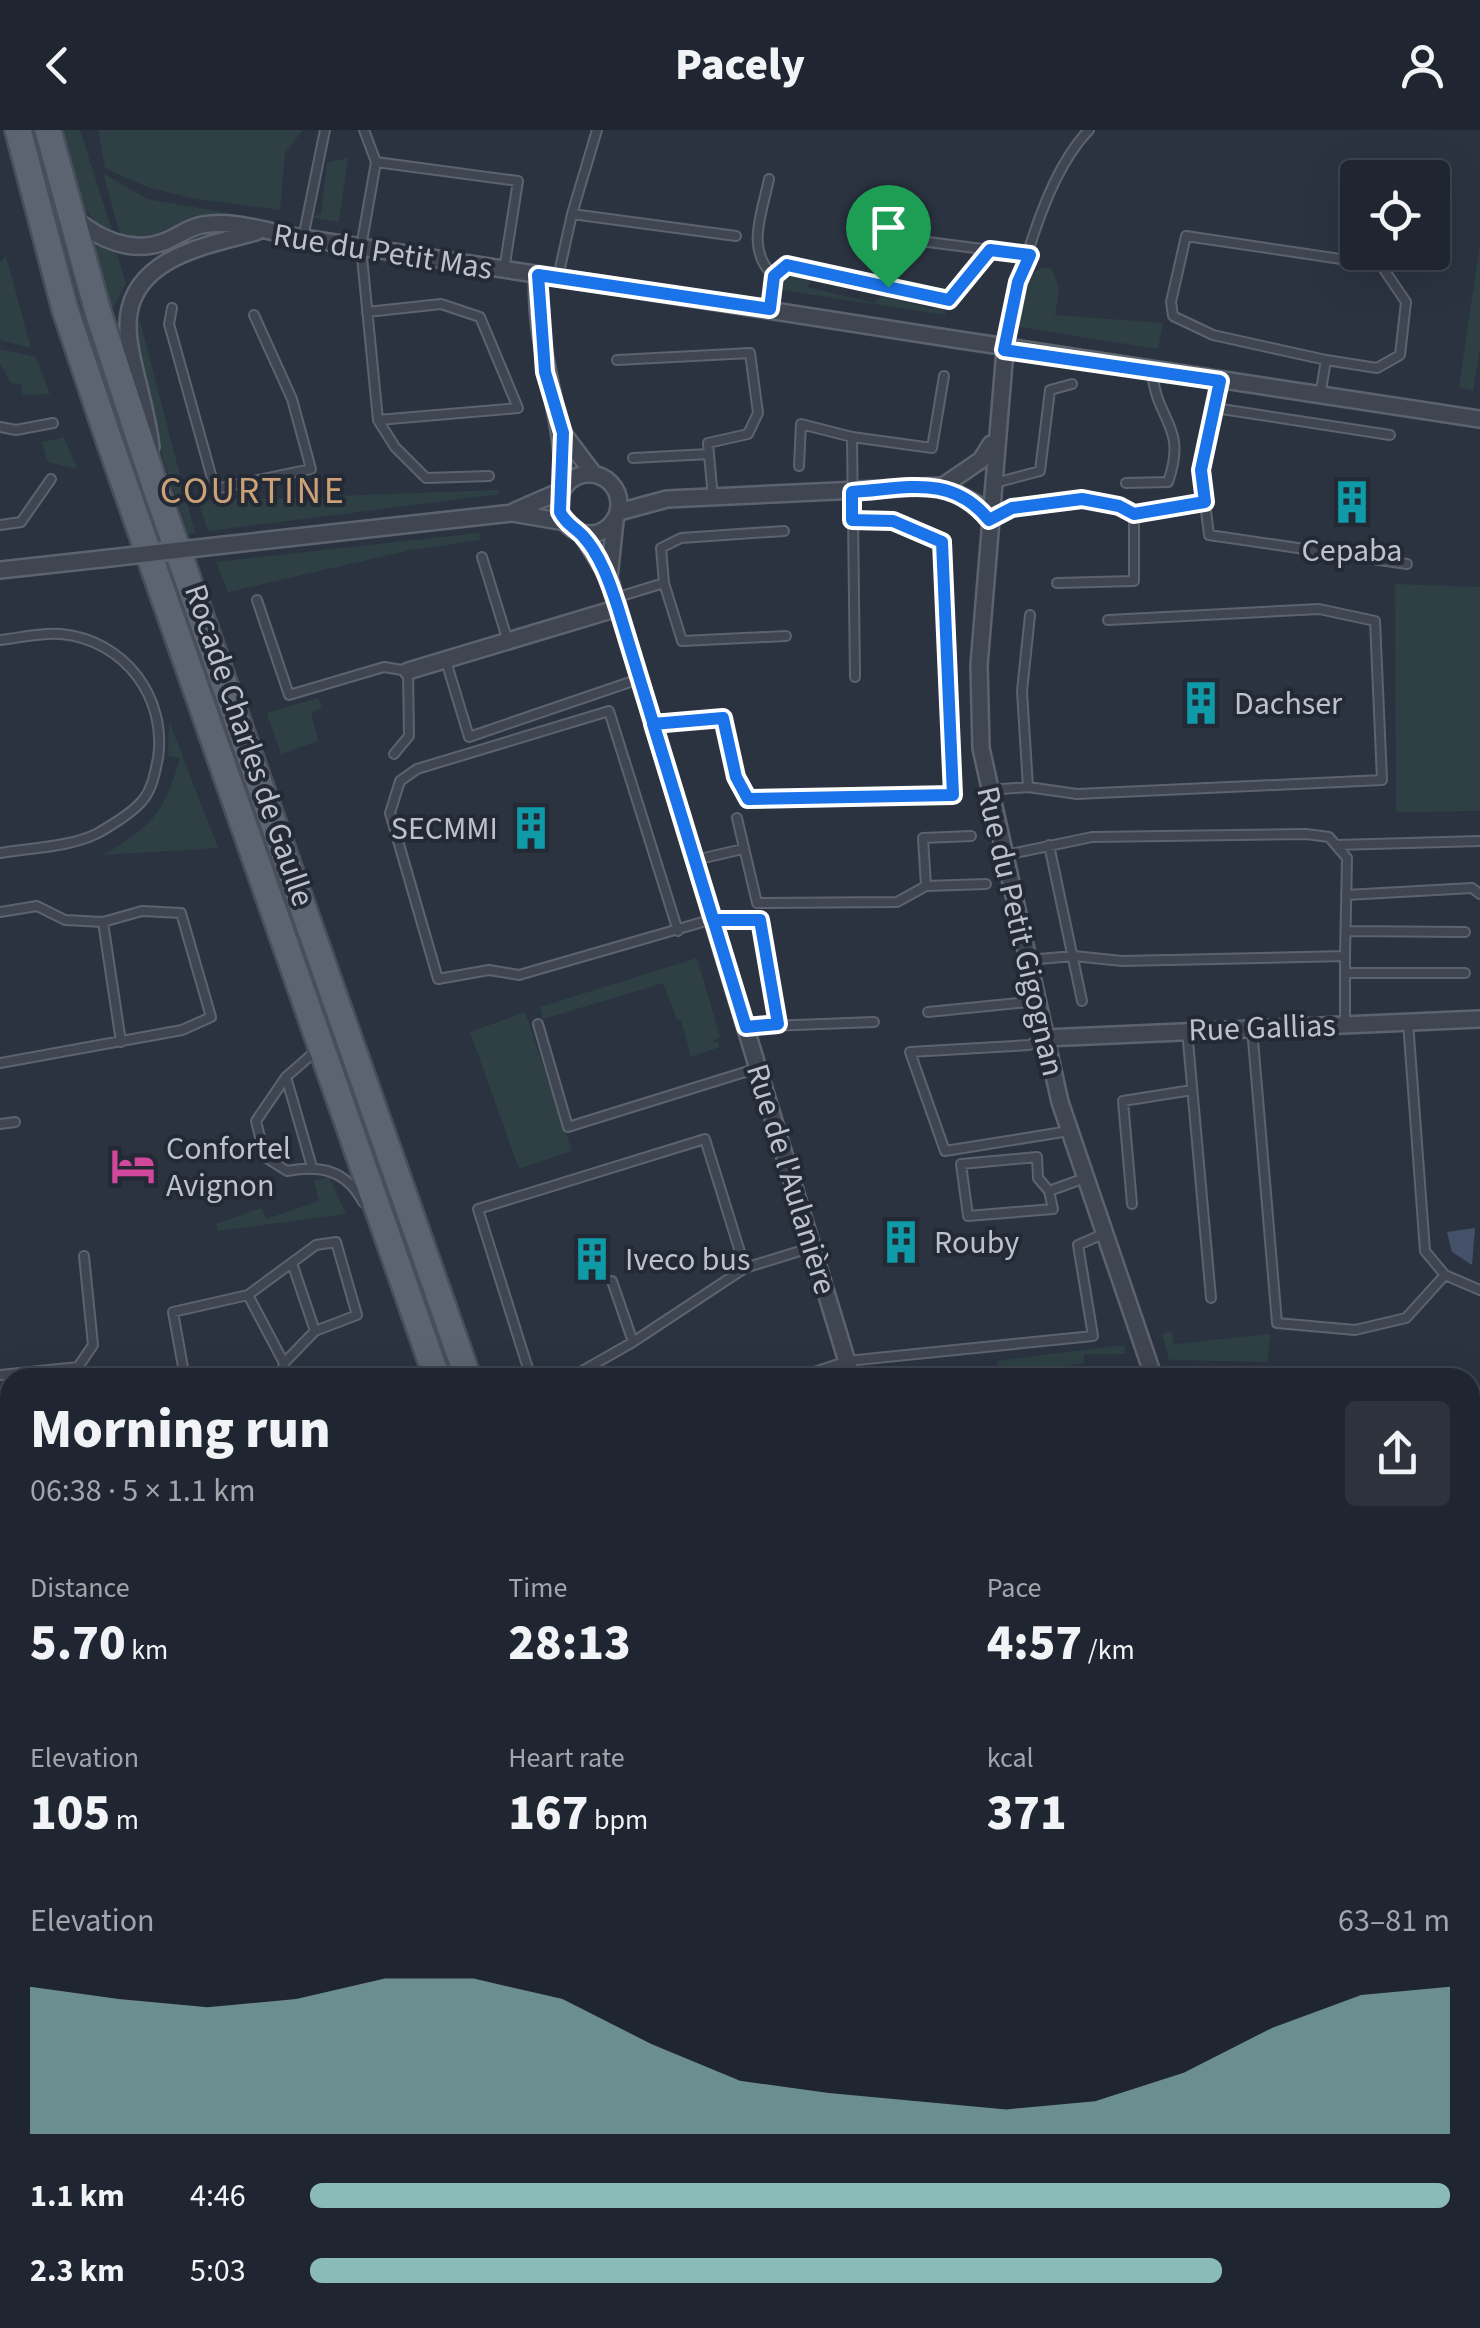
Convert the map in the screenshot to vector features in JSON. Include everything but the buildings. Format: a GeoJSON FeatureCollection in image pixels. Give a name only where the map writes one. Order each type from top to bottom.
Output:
{"type":"FeatureCollection","features":[{"type":"Feature","properties":{"kind":"main road","name":"Rocade Charles de Gaulle"},"geometry":{"type":"LineString","coordinates":[[48,130],[70,214],[154,483],[464,1368]]}},
{"type":"Feature","properties":{"kind":"main road","name":"Rocade Charles de Gaulle"},"geometry":{"type":"LineString","coordinates":[[16,136],[97,404],[434,1368]]}},
{"type":"Feature","properties":{"kind":"street","name":"Rue du Petit Mas"},"geometry":{"type":"LineString","coordinates":[[70,214],[98,238],[129,246],[162,243],[200,225],[231,224],[504,270],[954,337],[1004,350],[1320,396],[1479,413]]}},
{"type":"Feature","properties":{"kind":"street"},"geometry":{"type":"LineString","coordinates":[[154,483],[148,412],[129,345],[128,315],[135,293],[151,271],[190,249],[260,231]]}},
{"type":"Feature","properties":{"kind":"street"},"geometry":{"type":"LineString","coordinates":[[538,275],[545,372],[563,433],[560,512],[564,522]]}},
{"type":"Feature","properties":{"kind":"street","name":"Rue du Petit Gigognan"},"geometry":{"type":"LineString","coordinates":[[1004,350],[994,439],[977,712],[989,790],[1069,1130],[1150,1368]]}},
{"type":"Feature","properties":{"kind":"street"},"geometry":{"type":"LineString","coordinates":[[563,433],[593,474],[617,491],[617,516]]}},
{"type":"Feature","properties":{"kind":"street"},"geometry":{"type":"LineString","coordinates":[[0,570],[512,513],[564,522],[580,533],[600,532],[617,516],[667,500],[943,486],[980,460],[994,439]]}},
{"type":"Feature","properties":{"kind":"street"},"geometry":{"type":"LineString","coordinates":[[512,513],[562,489],[576,476],[593,474]]}},
{"type":"Feature","properties":{"kind":"street"},"geometry":{"type":"LineString","coordinates":[[943,486],[976,504],[989,520]]}},
{"type":"Feature","properties":{"kind":"street","name":"Rue de l'Aulanière"},"geometry":{"type":"LineString","coordinates":[[609,578],[617,516]]}},
{"type":"Feature","properties":{"kind":"street","name":"Rue de l'Aulanière"},"geometry":{"type":"LineString","coordinates":[[580,533],[609,578],[849,1368]]}},
{"type":"Feature","properties":{"kind":"street"},"geometry":{"type":"LineString","coordinates":[[408,671],[616,602]]}},
{"type":"Feature","properties":{"kind":"street","name":"Rue Gallias"},"geometry":{"type":"LineString","coordinates":[[1045,1038],[1480,1020]]}},
{"type":"Feature","properties":{"kind":"lane"},"geometry":{"type":"LineString","coordinates":[[303,238],[325,130]]}},
{"type":"Feature","properties":{"kind":"lane"},"geometry":{"type":"LineString","coordinates":[[364,130],[376,162],[360,247],[378,420],[396,447],[426,478],[489,476]]}},
{"type":"Feature","properties":{"kind":"lane"},"geometry":{"type":"LineString","coordinates":[[558,277],[597,130]]}},
{"type":"Feature","properties":{"kind":"lane"},"geometry":{"type":"LineString","coordinates":[[1004,350],[1018,282],[1055,175],[1066,153],[1089,130]]}},
{"type":"Feature","properties":{"kind":"lane"},"geometry":{"type":"LineString","coordinates":[[376,162],[518,181],[504,270]]}},
{"type":"Feature","properties":{"kind":"lane"},"geometry":{"type":"LineString","coordinates":[[769,179],[756,248],[760,263],[774,276]]}},
{"type":"Feature","properties":{"kind":"lane"},"geometry":{"type":"LineString","coordinates":[[572,214],[736,236]]}},
{"type":"Feature","properties":{"kind":"lane"},"geometry":{"type":"LineString","coordinates":[[1186,236],[1381,265],[1406,302],[1400,355],[1377,368],[1326,360],[1214,335],[1174,316],[1171,302],[1186,236]]}},
{"type":"Feature","properties":{"kind":"lane"},"geometry":{"type":"LineString","coordinates":[[928,242],[1030,255]]}},
{"type":"Feature","properties":{"kind":"lane"},"geometry":{"type":"LineString","coordinates":[[770,309],[774,276],[787,265],[949,300],[990,250]]}},
{"type":"Feature","properties":{"kind":"lane"},"geometry":{"type":"LineString","coordinates":[[366,312],[441,304],[480,317],[518,408],[378,420]]}},
{"type":"Feature","properties":{"kind":"lane"},"geometry":{"type":"LineString","coordinates":[[172,308],[169,324],[215,488],[311,468],[292,399],[254,315]]}},
{"type":"Feature","properties":{"kind":"lane"},"geometry":{"type":"LineString","coordinates":[[617,360],[750,353],[758,412],[748,434],[708,444],[713,498]]}},
{"type":"Feature","properties":{"kind":"lane"},"geometry":{"type":"LineString","coordinates":[[1320,396],[1326,360]]}},
{"type":"Feature","properties":{"kind":"lane"},"geometry":{"type":"LineString","coordinates":[[1126,483],[1168,482],[1177,457],[1176,434],[1153,386],[1152,371]]}},
{"type":"Feature","properties":{"kind":"lane"},"geometry":{"type":"LineString","coordinates":[[799,466],[801,424],[852,437],[932,448],[944,376]]}},
{"type":"Feature","properties":{"kind":"lane"},"geometry":{"type":"LineString","coordinates":[[1220,381],[1201,470],[1209,535],[1407,564]]}},
{"type":"Feature","properties":{"kind":"lane"},"geometry":{"type":"LineString","coordinates":[[991,484],[1040,471],[1050,390],[1072,384]]}},
{"type":"Feature","properties":{"kind":"lane"},"geometry":{"type":"LineString","coordinates":[[1214,408],[1390,436]]}},
{"type":"Feature","properties":{"kind":"lane"},"geometry":{"type":"LineString","coordinates":[[0,427],[16,430],[53,424]]}},
{"type":"Feature","properties":{"kind":"lane"},"geometry":{"type":"LineString","coordinates":[[852,437],[854,677]]}},
{"type":"Feature","properties":{"kind":"lane"},"geometry":{"type":"LineString","coordinates":[[633,458],[709,454]]}},
{"type":"Feature","properties":{"kind":"lane"},"geometry":{"type":"LineString","coordinates":[[0,525],[20,522],[51,479]]}},
{"type":"Feature","properties":{"kind":"lane"},"geometry":{"type":"LineString","coordinates":[[989,520],[1012,508],[1082,499],[1119,506],[1134,514],[1205,502]]}},
{"type":"Feature","properties":{"kind":"lane"},"geometry":{"type":"LineString","coordinates":[[1057,583],[1134,580],[1134,514]]}},
{"type":"Feature","properties":{"kind":"lane"},"geometry":{"type":"LineString","coordinates":[[653,724],[723,718],[736,777],[748,799],[953,795],[942,542],[893,521],[852,520]]}},
{"type":"Feature","properties":{"kind":"lane"},"geometry":{"type":"LineString","coordinates":[[784,531],[680,538],[660,548],[664,583],[682,641],[786,636]]}},
{"type":"Feature","properties":{"kind":"lane"},"geometry":{"type":"LineString","coordinates":[[482,557],[507,638]]}},
{"type":"Feature","properties":{"kind":"lane"},"geometry":{"type":"LineString","coordinates":[[616,602],[664,583]]}},
{"type":"Feature","properties":{"kind":"lane"},"geometry":{"type":"LineString","coordinates":[[257,600],[289,695],[384,667],[408,671],[409,736],[394,754]]}},
{"type":"Feature","properties":{"kind":"lane"},"geometry":{"type":"LineString","coordinates":[[989,790],[1028,788],[1077,794],[1382,780],[1376,621],[1320,609],[1108,620]]}},
{"type":"Feature","properties":{"kind":"lane"},"geometry":{"type":"LineString","coordinates":[[1028,788],[1022,691],[1030,615]]}},
{"type":"Feature","properties":{"kind":"lane"},"geometry":{"type":"LineString","coordinates":[[0,640],[62,634],[101,647],[135,669],[155,704],[160,742],[155,776],[143,800],[124,816],[95,835],[0,852]]}},
{"type":"Feature","properties":{"kind":"lane"},"geometry":{"type":"LineString","coordinates":[[444,658],[469,737],[640,679]]}},
{"type":"Feature","properties":{"kind":"lane"},"geometry":{"type":"LineString","coordinates":[[678,931],[609,710],[417,769],[400,781],[390,812],[438,979],[489,970],[519,975],[678,931],[713,920],[760,920],[778,1024]]}},
{"type":"Feature","properties":{"kind":"lane"},"geometry":{"type":"LineString","coordinates":[[736,818],[756,903],[897,902],[926,886],[986,884]]}},
{"type":"Feature","properties":{"kind":"lane"},"geometry":{"type":"LineString","coordinates":[[926,886],[923,838],[971,836]]}},
{"type":"Feature","properties":{"kind":"lane"},"geometry":{"type":"LineString","coordinates":[[1004,855],[1092,837],[1330,837],[1347,858],[1344,1024]]}},
{"type":"Feature","properties":{"kind":"lane"},"geometry":{"type":"LineString","coordinates":[[1336,845],[1480,841]]}},
{"type":"Feature","properties":{"kind":"lane"},"geometry":{"type":"LineString","coordinates":[[1049,846],[1082,1001]]}},
{"type":"Feature","properties":{"kind":"lane"},"geometry":{"type":"LineString","coordinates":[[694,860],[743,849]]}},
{"type":"Feature","properties":{"kind":"lane"},"geometry":{"type":"LineString","coordinates":[[1346,895],[1472,888],[1480,894]]}},
{"type":"Feature","properties":{"kind":"lane"},"geometry":{"type":"LineString","coordinates":[[0,912],[37,906],[65,920],[103,922],[142,911],[181,913],[211,1017],[182,1030],[0,1063]]}},
{"type":"Feature","properties":{"kind":"lane"},"geometry":{"type":"LineString","coordinates":[[103,922],[120,1042]]}},
{"type":"Feature","properties":{"kind":"lane"},"geometry":{"type":"LineString","coordinates":[[1346,931],[1465,932]]}},
{"type":"Feature","properties":{"kind":"lane"},"geometry":{"type":"LineString","coordinates":[[1027,960],[1074,956],[1122,961],[1345,956]]}},
{"type":"Feature","properties":{"kind":"lane"},"geometry":{"type":"LineString","coordinates":[[1346,973],[1466,973]]}},
{"type":"Feature","properties":{"kind":"lane"},"geometry":{"type":"LineString","coordinates":[[928,1012],[1037,1002]]}},
{"type":"Feature","properties":{"kind":"lane"},"geometry":{"type":"LineString","coordinates":[[746,1027],[874,1022]]}},
{"type":"Feature","properties":{"kind":"lane"},"geometry":{"type":"LineString","coordinates":[[1408,1022],[1426,1251],[1446,1275],[1480,1290]]}},
{"type":"Feature","properties":{"kind":"lane"},"geometry":{"type":"LineString","coordinates":[[538,1024],[568,1127],[758,1068]]}},
{"type":"Feature","properties":{"kind":"lane"},"geometry":{"type":"LineString","coordinates":[[1252,1028],[1277,1323],[1356,1330],[1406,1318],[1446,1275]]}},
{"type":"Feature","properties":{"kind":"lane"},"geometry":{"type":"LineString","coordinates":[[1187,1030],[1211,1298]]}},
{"type":"Feature","properties":{"kind":"lane"},"geometry":{"type":"LineString","coordinates":[[1045,1038],[1029,1045],[910,1052],[945,1152],[1069,1130]]}},
{"type":"Feature","properties":{"kind":"lane"},"geometry":{"type":"LineString","coordinates":[[321,1046],[286,1078],[256,1120],[265,1157],[287,1172],[312,1166],[332,1171],[356,1190],[398,1269]]}},
{"type":"Feature","properties":{"kind":"lane"},"geometry":{"type":"LineString","coordinates":[[286,1078],[312,1166]]}},
{"type":"Feature","properties":{"kind":"lane"},"geometry":{"type":"LineString","coordinates":[[1132,1204],[1123,1101],[1192,1090]]}},
{"type":"Feature","properties":{"kind":"lane"},"geometry":{"type":"LineString","coordinates":[[0,1124],[15,1122]]}},
{"type":"Feature","properties":{"kind":"lane"},"geometry":{"type":"LineString","coordinates":[[528,1368],[478,1209],[706,1139],[744,1268]]}},
{"type":"Feature","properties":{"kind":"lane"},"geometry":{"type":"LineString","coordinates":[[1037,1156],[1038,1178],[1049,1191],[1053,1209],[968,1216],[960,1164],[1037,1156]]}},
{"type":"Feature","properties":{"kind":"lane"},"geometry":{"type":"LineString","coordinates":[[1049,1191],[1085,1178]]}},
{"type":"Feature","properties":{"kind":"lane"},"geometry":{"type":"LineString","coordinates":[[828,1368],[847,1361],[1093,1336],[1078,1245],[1103,1234]]}},
{"type":"Feature","properties":{"kind":"lane"},"geometry":{"type":"LineString","coordinates":[[183,1368],[173,1312],[248,1295],[316,1245],[336,1242],[357,1315],[315,1331],[283,1368]]}},
{"type":"Feature","properties":{"kind":"lane"},"geometry":{"type":"LineString","coordinates":[[588,1368],[744,1268],[813,1247]]}},
{"type":"Feature","properties":{"kind":"lane"},"geometry":{"type":"LineString","coordinates":[[67,1368],[78,1367],[93,1344],[84,1256]]}},
{"type":"Feature","properties":{"kind":"lane"},"geometry":{"type":"LineString","coordinates":[[292,1263],[315,1331]]}},
{"type":"Feature","properties":{"kind":"lane"},"geometry":{"type":"LineString","coordinates":[[612,1282],[633,1342]]}},
{"type":"Feature","properties":{"kind":"lane"},"geometry":{"type":"LineString","coordinates":[[248,1295],[284,1363]]}},
{"type":"Feature","properties":{"kind":"shaded area"},"geometry":{"type":"Polygon","coordinates":[[[28,130],[39,130],[167,534],[151,535],[69,289],[28,130]]]}},
{"type":"Feature","properties":{"kind":"shaded area"},"geometry":{"type":"Polygon","coordinates":[[[61,130],[80,130],[113,234],[106,234],[78,201],[61,130]]]}},
{"type":"Feature","properties":{"kind":"shaded area"},"geometry":{"type":"Polygon","coordinates":[[[98,130],[303,130],[285,153],[280,210],[191,198],[147,187],[105,168],[98,130]]]}},
{"type":"Feature","properties":{"kind":"shaded area"},"geometry":{"type":"Polygon","coordinates":[[[348,158],[339,222],[310,217],[321,214],[327,163],[348,158]]]}},
{"type":"Feature","properties":{"kind":"shaded area"},"geometry":{"type":"Polygon","coordinates":[[[103,173],[147,199],[228,213],[200,216],[148,236],[129,238],[120,235],[103,173]]]}},
{"type":"Feature","properties":{"kind":"shaded area"},"geometry":{"type":"Polygon","coordinates":[[[90,243],[117,254],[126,284],[112,309],[90,243]]]}},
{"type":"Feature","properties":{"kind":"shaded area"},"geometry":{"type":"Polygon","coordinates":[[[1480,244],[1480,348],[1473,391],[1459,387],[1480,244]]]}},
{"type":"Feature","properties":{"kind":"shaded area"},"geometry":{"type":"Polygon","coordinates":[[[6,256],[31,348],[0,340],[0,262],[6,256]]]}},
{"type":"Feature","properties":{"kind":"shaded area"},"geometry":{"type":"Polygon","coordinates":[[[1042,267],[1052,269],[1059,289],[1055,315],[1163,323],[1158,349],[1020,327],[1016,319],[1028,277],[1042,267]]]}},
{"type":"Feature","properties":{"kind":"shaded area"},"geometry":{"type":"Polygon","coordinates":[[[792,271],[815,275],[807,287],[874,303],[881,296],[933,309],[941,304],[946,315],[781,290],[780,283],[792,271]]]}},
{"type":"Feature","properties":{"kind":"shaded area"},"geometry":{"type":"Polygon","coordinates":[[[136,321],[140,321],[195,533],[188,534],[154,429],[141,375],[136,321]]]}},
{"type":"Feature","properties":{"kind":"shaded area"},"geometry":{"type":"Polygon","coordinates":[[[0,349],[36,357],[50,394],[23,395],[21,384],[11,383],[0,364],[0,349]]]}},
{"type":"Feature","properties":{"kind":"shaded area"},"geometry":{"type":"Polygon","coordinates":[[[64,437],[77,469],[48,462],[42,442],[64,437]]]}},
{"type":"Feature","properties":{"kind":"shaded area"},"geometry":{"type":"Polygon","coordinates":[[[498,490],[500,494],[208,531],[198,501],[498,490]]]}},
{"type":"Feature","properties":{"kind":"shaded area"},"geometry":{"type":"Polygon","coordinates":[[[479,533],[480,540],[411,550],[228,592],[216,562],[479,533]]]}},
{"type":"Feature","properties":{"kind":"shaded area"},"geometry":{"type":"Polygon","coordinates":[[[163,568],[178,568],[457,1368],[443,1368],[163,568]]]}},
{"type":"Feature","properties":{"kind":"shaded area"},"geometry":{"type":"Polygon","coordinates":[[[1395,584],[1480,587],[1480,811],[1396,812],[1395,584]]]}},
{"type":"Feature","properties":{"kind":"shaded area"},"geometry":{"type":"Polygon","coordinates":[[[318,698],[322,708],[311,712],[318,741],[281,754],[267,713],[318,698]]]}},
{"type":"Feature","properties":{"kind":"shaded area"},"geometry":{"type":"Polygon","coordinates":[[[169,721],[218,848],[103,855],[145,826],[162,805],[180,758],[168,756],[169,721]]]}},
{"type":"Feature","properties":{"kind":"shaded area"},"geometry":{"type":"Polygon","coordinates":[[[697,958],[720,1037],[711,1043],[718,1042],[720,1047],[691,1057],[681,1020],[677,1020],[663,983],[543,1019],[540,1007],[697,958]]]}},
{"type":"Feature","properties":{"kind":"shaded area"},"geometry":{"type":"Polygon","coordinates":[[[525,1012],[572,1151],[519,1169],[470,1032],[525,1012]]]}},
{"type":"Feature","properties":{"kind":"shaded area"},"geometry":{"type":"Polygon","coordinates":[[[329,1177],[346,1214],[218,1231],[216,1224],[261,1208],[266,1219],[319,1201],[314,1181],[329,1177]]]}},
{"type":"Feature","properties":{"kind":"shaded area"},"geometry":{"type":"Polygon","coordinates":[[[1171,1331],[1174,1344],[1270,1334],[1268,1362],[1169,1360],[1162,1334],[1171,1331]]]}},
{"type":"Feature","properties":{"kind":"shaded area"},"geometry":{"type":"Polygon","coordinates":[[[1124,1345],[1126,1354],[1084,1354],[1084,1363],[1052,1368],[999,1368],[997,1361],[1124,1345]]]}},
{"type":"Feature","properties":{"kind":"water"},"geometry":{"type":"Polygon","coordinates":[[[1475,1228],[1472,1265],[1452,1252],[1447,1232],[1475,1228]]]}},
{"type":"Feature","properties":{"kind":"place","name":"Cepaba"},"geometry":{"type":"Point","coordinates":[1352,502]}},
{"type":"Feature","properties":{"kind":"place","name":"Dachser"},"geometry":{"type":"Point","coordinates":[1201,703]}},
{"type":"Feature","properties":{"kind":"place","name":"SECMMI"},"geometry":{"type":"Point","coordinates":[531,828]}},
{"type":"Feature","properties":{"kind":"place","name":"Confortel Avignon"},"geometry":{"type":"Point","coordinates":[133,1166]}},
{"type":"Feature","properties":{"kind":"place","name":"Rouby"},"geometry":{"type":"Point","coordinates":[901,1242]}},
{"type":"Feature","properties":{"kind":"place","name":"Iveco bus"},"geometry":{"type":"Point","coordinates":[592,1259]}},
{"type":"Feature","properties":{"kind":"district","name":"COURTINE"},"geometry":{"type":"Point","coordinates":[253,490]}},
{"type":"Feature","properties":{"kind":"route"},"geometry":{"type":"LineString","coordinates":[[990,250],[1030,255],[1018,282],[1004,350],[1220,381],[1201,470],[1205,502],[1134,514],[1119,506],[1082,499],[1012,508],[989,520],[976,504],[943,486],[852,492],[852,520],[893,521],[942,542],[953,795],[748,799],[736,777],[723,718],[653,724],[713,920],[760,920],[778,1024],[746,1027],[694,860],[618,608],[609,578],[580,533],[564,522],[560,512],[563,433],[545,372],[537,306],[538,275],[770,309],[774,276],[787,265],[888,287],[949,300],[990,250]]}}]}
